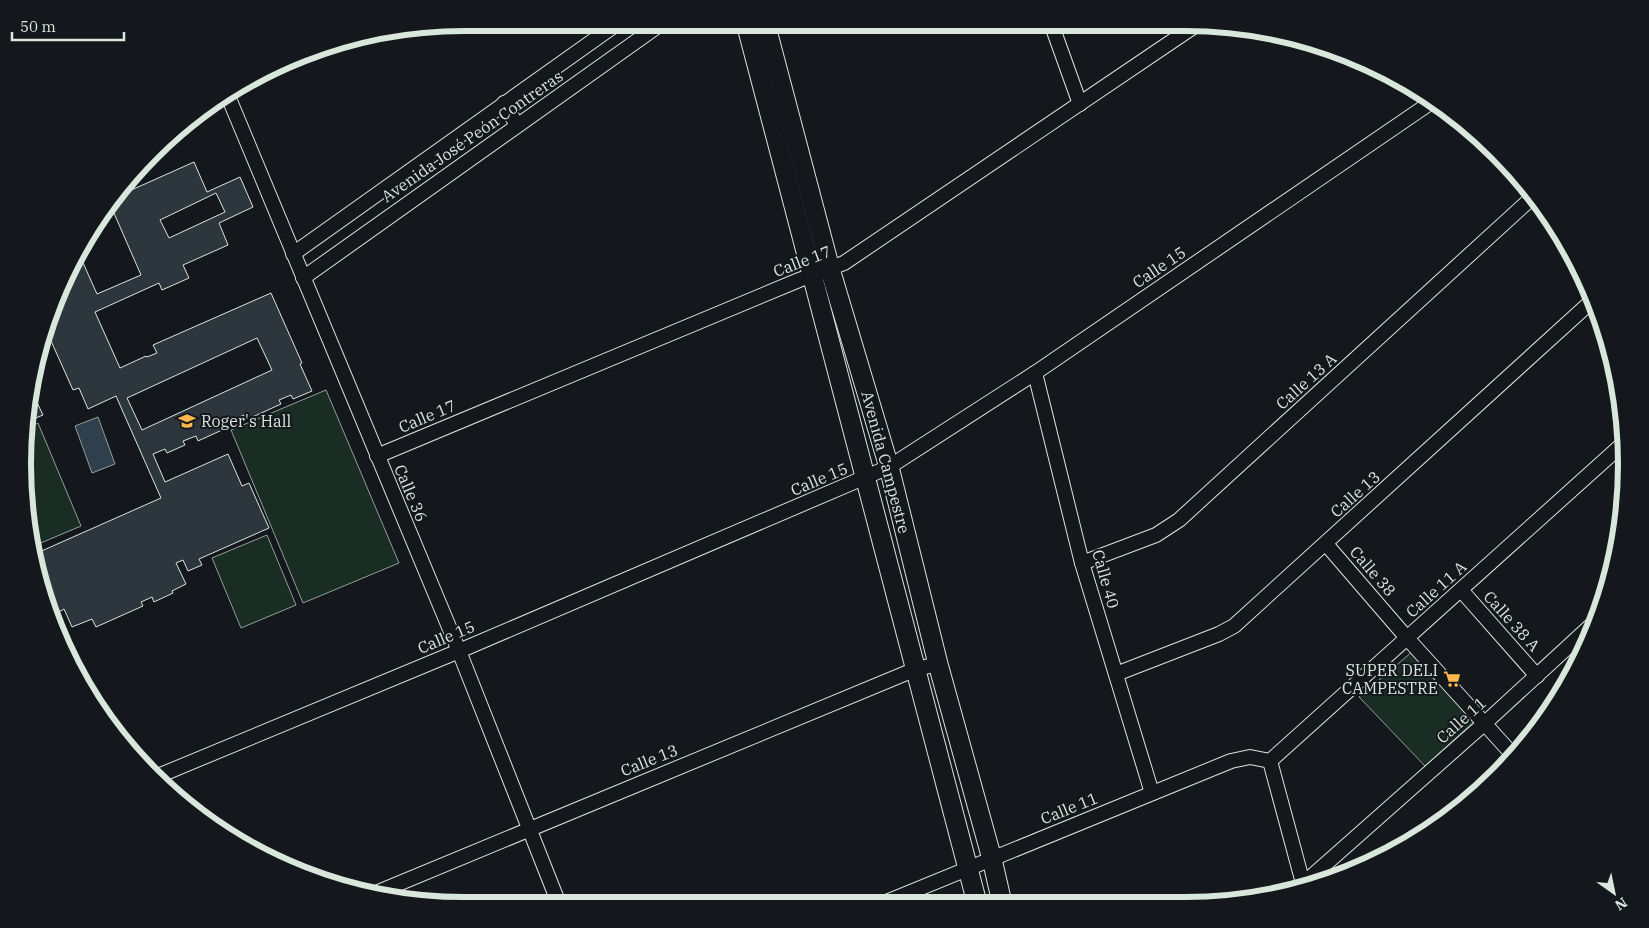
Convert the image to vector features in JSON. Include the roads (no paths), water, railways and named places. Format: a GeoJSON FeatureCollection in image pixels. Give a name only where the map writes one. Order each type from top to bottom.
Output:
{"type":"FeatureCollection","features":[{"type":"Feature","properties":{"kind":"street","name":"Avenida José Peón Contreras"},"geometry":{"type":"LineString","coordinates":[[293,254],[607,31]]}},
{"type":"Feature","properties":{"kind":"street","name":"Avenida José Peón Contreras"},"geometry":{"type":"LineString","coordinates":[[303,278],[651,31]]}},
{"type":"Feature","properties":{"kind":"street","name":"Avenida Campestre"},"geometry":{"type":"LineString","coordinates":[[748,31],[864,479],[976,897]]}},
{"type":"Feature","properties":{"kind":"street","name":"Avenida Campestre"},"geometry":{"type":"LineString","coordinates":[[767,31],[830,268],[888,468],[1001,897]]}},
{"type":"Feature","properties":{"kind":"street"},"geometry":{"type":"LineString","coordinates":[[1054,31],[1080,104]]}},
{"type":"Feature","properties":{"kind":"street","name":"Calle 17"},"geometry":{"type":"LineString","coordinates":[[377,456],[830,268],[844,264],[1188,31]]}},
{"type":"Feature","properties":{"kind":"street","name":"Calle 36"},"geometry":{"type":"LineString","coordinates":[[230,100],[458,651],[556,897]]}},
{"type":"Feature","properties":{"kind":"street"},"geometry":{"type":"LineString","coordinates":[[504,103],[517,125]]}},
{"type":"Feature","properties":{"kind":"street","name":"Calle 15"},"geometry":{"type":"LineString","coordinates":[[163,774],[888,468],[1035,372],[1427,105]]}},
{"type":"Feature","properties":{"kind":"street","name":"Calle 13 A"},"geometry":{"type":"LineString","coordinates":[[1082,563],[1156,535],[1179,520],[1528,201]]}},
{"type":"Feature","properties":{"kind":"street","name":"Calle 13"},"geometry":{"type":"LineString","coordinates":[[1116,674],[1219,634],[1234,626],[1588,305]]}},
{"type":"Feature","properties":{"kind":"street","name":"Calle 40"},"geometry":{"type":"LineString","coordinates":[[1035,372],[1082,563],[1152,793]]}},
{"type":"Feature","properties":{"kind":"street","name":"Calle 11 A"},"geometry":{"type":"LineString","coordinates":[[1270,761],[1617,449]]}},
{"type":"Feature","properties":{"kind":"street","name":"Calle 38"},"geometry":{"type":"LineString","coordinates":[[1326,544],[1407,638],[1509,750]]}},
{"type":"Feature","properties":{"kind":"street","name":"Calle 38 A"},"geometry":{"type":"LineString","coordinates":[[1461,590],[1536,676]]}},
{"type":"Feature","properties":{"kind":"street","name":"Calle 11"},"geometry":{"type":"LineString","coordinates":[[1312,877],[1584,632]]}},
{"type":"Feature","properties":{"kind":"street","name":"Calle 13"},"geometry":{"type":"LineString","coordinates":[[385,889],[916,669],[938,664]]}},
{"type":"Feature","properties":{"kind":"street","name":"Calle 11"},"geometry":{"type":"LineString","coordinates":[[899,897],[1231,761],[1250,758],[1270,761]]}},
{"type":"Feature","properties":{"kind":"street"},"geometry":{"type":"LineString","coordinates":[[1270,761],[1303,880]]}},
{"type":"Feature","properties":{"kind":"water"},"geometry":{"type":"Polygon","coordinates":[[[98,417],[115,464],[92,473],[75,426],[98,417]]]}},
{"type":"Feature","properties":{"kind":"place","name":"Roger's Hall"},"geometry":{"type":"Point","coordinates":[187,421]}},
{"type":"Feature","properties":{"kind":"place","name":"SUPER DELI CAMPESTRE"},"geometry":{"type":"Point","coordinates":[1452,679]}}]}
